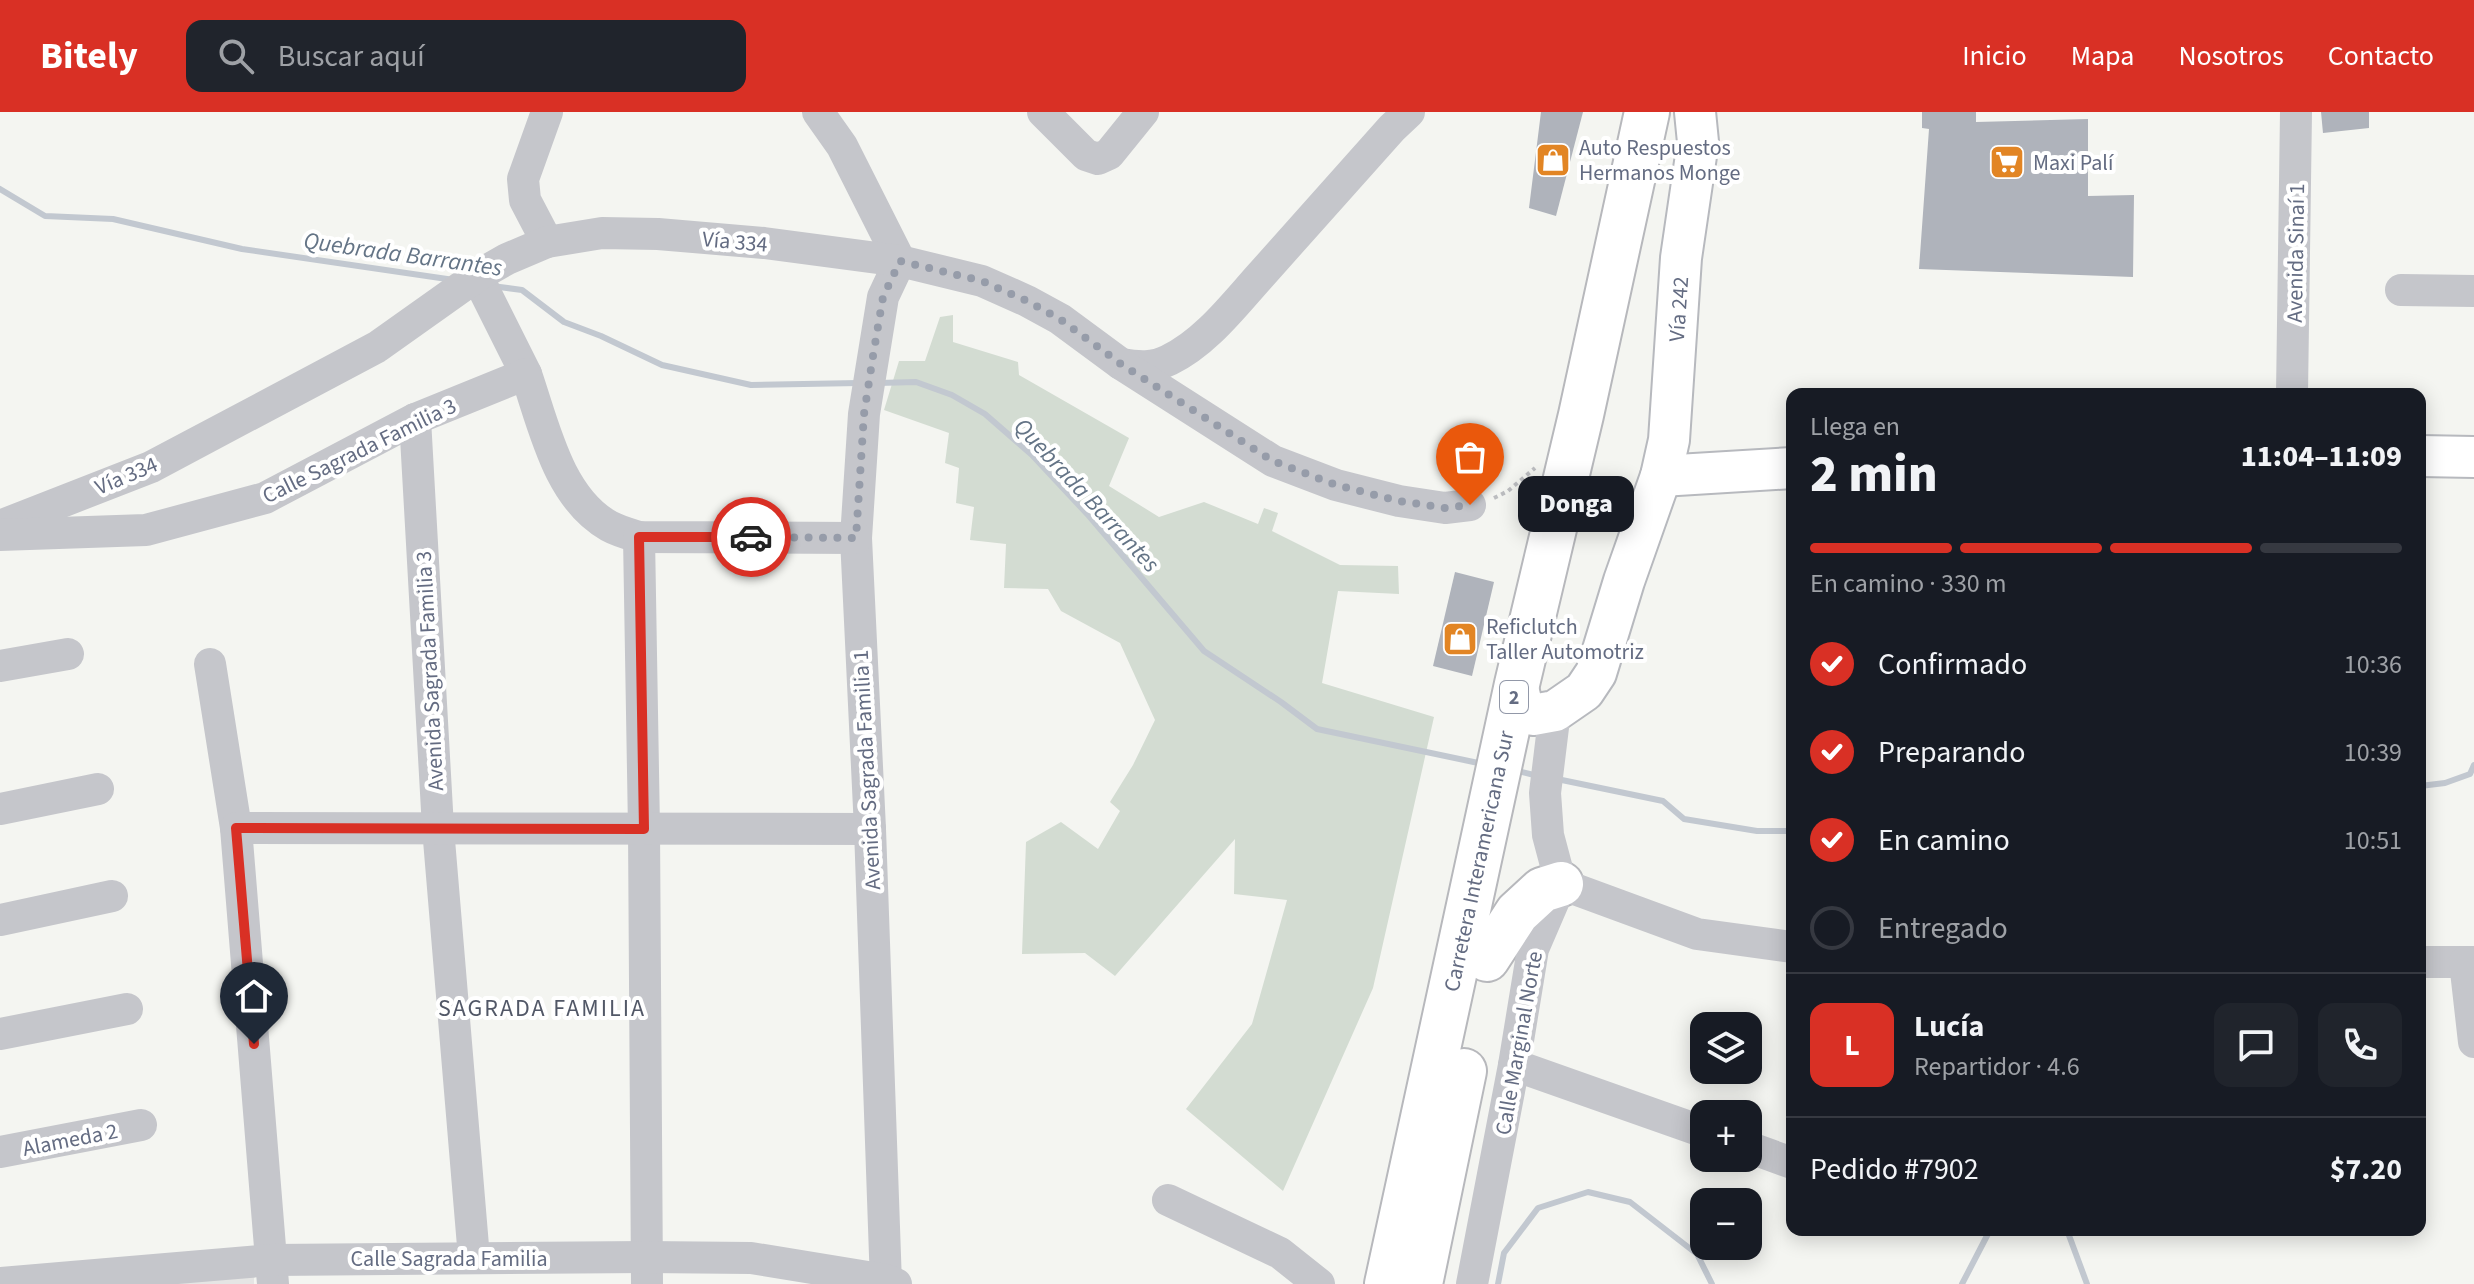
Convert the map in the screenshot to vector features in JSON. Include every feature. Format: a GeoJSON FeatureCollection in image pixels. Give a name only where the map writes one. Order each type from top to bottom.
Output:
{"type":"FeatureCollection","features":[{"type":"Feature","properties":{"kind":"highway"},"geometry":{"type":"LineString","coordinates":[[1650,112],[1657,169],[1653,204]]}},
{"type":"Feature","properties":{"kind":"highway","name":"Carretera Interamericana Sur"},"geometry":{"type":"LineString","coordinates":[[1420,1284],[1487,959],[1535,703],[1581,415],[1650,112]]}},
{"type":"Feature","properties":{"kind":"highway","name":"Carretera Interamericana Sur"},"geometry":{"type":"LineString","coordinates":[[1387,1284],[1535,703],[1653,204],[1690,122]]}},
{"type":"Feature","properties":{"kind":"highway"},"geometry":{"type":"LineString","coordinates":[[1487,959],[1517,913],[1542,890],[1561,884]]}},
{"type":"Feature","properties":{"kind":"main road","name":"Vía 242"},"geometry":{"type":"LineString","coordinates":[[1535,703],[1584,691],[1596,673],[1661,476],[1669,440],[1690,122]]}},
{"type":"Feature","properties":{"kind":"main road"},"geometry":{"type":"LineString","coordinates":[[2426,456],[2474,457]]}},
{"type":"Feature","properties":{"kind":"main road"},"geometry":{"type":"LineString","coordinates":[[1661,476],[1786,468]]}},
{"type":"Feature","properties":{"kind":"street"},"geometry":{"type":"LineString","coordinates":[[547,112],[523,179],[525,200],[547,242]]}},
{"type":"Feature","properties":{"kind":"street"},"geometry":{"type":"LineString","coordinates":[[818,112],[842,146],[900,261]]}},
{"type":"Feature","properties":{"kind":"street"},"geometry":{"type":"LineString","coordinates":[[1043,112],[1086,155],[1098,159],[1109,154],[1143,112]]}},
{"type":"Feature","properties":{"kind":"street","name":"Avenida Sinaí 1"},"geometry":{"type":"LineString","coordinates":[[2292,388],[2296,112]]}},
{"type":"Feature","properties":{"kind":"street"},"geometry":{"type":"LineString","coordinates":[[1121,364],[1156,366],[1179,355],[1203,336],[1242,296],[1391,117]]}},
{"type":"Feature","properties":{"kind":"street","name":"Vía 334"},"geometry":{"type":"LineString","coordinates":[[0,526],[151,467],[377,347],[477,276],[507,259],[547,242],[602,233],[658,234],[764,243],[900,261],[982,281],[1060,319],[1121,364],[1273,461],[1336,485],[1399,501],[1445,508],[1470,505]]}},
{"type":"Feature","properties":{"kind":"street","name":"Avenida Sagrada Familia 1"},"geometry":{"type":"LineString","coordinates":[[889,1283],[856,538],[864,414],[873,356],[883,297],[900,261]]}},
{"type":"Feature","properties":{"kind":"street"},"geometry":{"type":"LineString","coordinates":[[477,276],[526,374],[555,459],[573,491],[594,515],[610,527],[639,537],[856,538]]}},
{"type":"Feature","properties":{"kind":"street"},"geometry":{"type":"LineString","coordinates":[[2401,290],[2474,291]]}},
{"type":"Feature","properties":{"kind":"street","name":"Calle Sagrada Familia 3"},"geometry":{"type":"LineString","coordinates":[[0,535],[146,530],[265,498],[415,419],[526,374]]}},
{"type":"Feature","properties":{"kind":"street","name":"Avenida Sagrada Familia 3"},"geometry":{"type":"LineString","coordinates":[[415,419],[438,828],[474,1258]]}},
{"type":"Feature","properties":{"kind":"street"},"geometry":{"type":"LineString","coordinates":[[639,537],[646,1270]]}},
{"type":"Feature","properties":{"kind":"street"},"geometry":{"type":"LineString","coordinates":[[0,666],[68,654]]}},
{"type":"Feature","properties":{"kind":"street"},"geometry":{"type":"LineString","coordinates":[[210,664],[236,828],[272,1272]]}},
{"type":"Feature","properties":{"kind":"street"},"geometry":{"type":"LineString","coordinates":[[1535,703],[1548,835],[1561,884],[1697,934],[1786,946]]}},
{"type":"Feature","properties":{"kind":"street"},"geometry":{"type":"LineString","coordinates":[[0,809],[98,789]]}},
{"type":"Feature","properties":{"kind":"street"},"geometry":{"type":"LineString","coordinates":[[236,828],[870,829]]}},
{"type":"Feature","properties":{"kind":"street","name":"Calle Marginal Norte"},"geometry":{"type":"LineString","coordinates":[[1472,1284],[1533,949],[1561,884]]}},
{"type":"Feature","properties":{"kind":"street"},"geometry":{"type":"LineString","coordinates":[[0,920],[112,896]]}},
{"type":"Feature","properties":{"kind":"street"},"geometry":{"type":"LineString","coordinates":[[2426,962],[2470,962],[2474,1042]]}},
{"type":"Feature","properties":{"kind":"street"},"geometry":{"type":"LineString","coordinates":[[0,1034],[127,1009]]}},
{"type":"Feature","properties":{"kind":"street"},"geometry":{"type":"LineString","coordinates":[[1514,1065],[1690,1127]]}},
{"type":"Feature","properties":{"kind":"street","name":"Alameda 2"},"geometry":{"type":"LineString","coordinates":[[0,1152],[141,1125]]}},
{"type":"Feature","properties":{"kind":"street"},"geometry":{"type":"LineString","coordinates":[[1762,1152],[1786,1161]]}},
{"type":"Feature","properties":{"kind":"street"},"geometry":{"type":"LineString","coordinates":[[1168,1200],[1280,1253],[1319,1284]]}},
{"type":"Feature","properties":{"kind":"street","name":"Calle Sagrada Familia"},"geometry":{"type":"LineString","coordinates":[[0,1283],[272,1272],[474,1258],[646,1270],[751,1258],[889,1283]]}},
{"type":"Feature","properties":{"kind":"path"},"geometry":{"type":"LineString","coordinates":[[1470,505],[1508,491],[1540,463]]}},
{"type":"Feature","properties":{"kind":"shaded area"},"geometry":{"type":"Polygon","coordinates":[[[953,315],[953,342],[1018,362],[1019,375],[1129,438],[1109,486],[1159,517],[1204,502],[1258,524],[1264,508],[1278,513],[1272,531],[1340,565],[1398,566],[1399,594],[1338,591],[1322,683],[1434,717],[1373,988],[1283,1191],[1186,1109],[1252,1024],[1287,900],[1234,894],[1235,839],[1115,976],[1085,953],[1022,954],[1026,842],[1061,822],[1098,849],[1120,811],[1110,802],[1155,720],[1120,643],[1061,611],[1048,589],[1004,588],[1006,544],[970,540],[974,507],[956,503],[959,468],[945,463],[949,433],[884,410],[899,361],[925,361],[940,317],[953,315]]]}},
{"type":"Feature","properties":{"kind":"shaded area"},"geometry":{"type":"Polygon","coordinates":[[[254,1275],[254,1284],[152,1284],[254,1275]]]}},
{"type":"Feature","properties":{"kind":"building","name":"Auto Respuestos Hermanos Monge"},"geometry":{"type":"Polygon","coordinates":[[[1541,112],[1583,112],[1556,216],[1529,208],[1541,112]]]}},
{"type":"Feature","properties":{"kind":"building","name":"Maxi Palí"},"geometry":{"type":"Polygon","coordinates":[[[1922,112],[1976,112],[1976,122],[2088,119],[2088,196],[2134,195],[2133,277],[1919,269],[1929,129],[1922,128],[1922,112]]]}},
{"type":"Feature","properties":{"kind":"building"},"geometry":{"type":"Polygon","coordinates":[[[2321,112],[2369,112],[2369,128],[2323,133],[2321,112]]]}},
{"type":"Feature","properties":{"kind":"building","name":"Reficlutch Taller Automotriz"},"geometry":{"type":"Polygon","coordinates":[[[1455,572],[1494,582],[1472,676],[1433,666],[1455,572]]]}},
{"type":"Feature","properties":{"kind":"waterway","name":"Quebrada Barrantes"},"geometry":{"type":"LineString","coordinates":[[0,189],[45,216],[113,219],[242,249],[454,280]]}},
{"type":"Feature","properties":{"kind":"waterway","name":"Quebrada Barrantes"},"geometry":{"type":"LineString","coordinates":[[492,286],[522,290],[564,322],[662,365],[751,385],[859,383]]}},
{"type":"Feature","properties":{"kind":"waterway","name":"Quebrada Barrantes"},"geometry":{"type":"LineString","coordinates":[[878,383],[916,382],[952,395],[985,414],[1032,455],[1089,516],[1204,651],[1317,729],[1483,764]]}},
{"type":"Feature","properties":{"kind":"waterway","name":"Quebrada Barrantes"},"geometry":{"type":"LineString","coordinates":[[2426,785],[2445,783],[2470,774],[2474,765]]}},
{"type":"Feature","properties":{"kind":"waterway","name":"Quebrada Barrantes"},"geometry":{"type":"LineString","coordinates":[[1514,770],[1538,776]]}},
{"type":"Feature","properties":{"kind":"waterway","name":"Quebrada Barrantes"},"geometry":{"type":"LineString","coordinates":[[1557,779],[1663,801],[1684,819],[1757,831],[1786,831]]}},
{"type":"Feature","properties":{"kind":"waterway"},"geometry":{"type":"LineString","coordinates":[[1498,1284],[1504,1253],[1538,1208],[1588,1192],[1630,1202],[1697,1254],[1712,1284]]}},
{"type":"Feature","properties":{"kind":"waterway"},"geometry":{"type":"LineString","coordinates":[[1962,1284],[1987,1236]]}},
{"type":"Feature","properties":{"kind":"waterway"},"geometry":{"type":"LineString","coordinates":[[2069,1236],[2087,1284]]}},
{"type":"Feature","properties":{"kind":"way so far"},"geometry":{"type":"LineString","coordinates":[[751,537],[856,538],[864,414],[873,356],[883,297],[900,261],[982,281],[1027,301],[1060,319],[1121,364],[1273,461],[1336,485],[1399,501],[1445,508],[1470,505]]}},
{"type":"Feature","properties":{"kind":"place","name":"Auto Respuestos Hermanos Monge"},"geometry":{"type":"Point","coordinates":[1553,160]}},
{"type":"Feature","properties":{"kind":"place","name":"Maxi Palí"},"geometry":{"type":"Point","coordinates":[2007,162]}},
{"type":"Feature","properties":{"kind":"place","name":"Donga"},"geometry":{"type":"Point","coordinates":[1470,505]}},
{"type":"Feature","properties":{"kind":"place","name":"Reficlutch Taller Automotriz"},"geometry":{"type":"Point","coordinates":[1460,639]}},
{"type":"Feature","properties":{"kind":"district","name":"SAGRADA FAMILIA"},"geometry":{"type":"Point","coordinates":[542,1008]}},
{"type":"Feature","properties":{"kind":"route"},"geometry":{"type":"LineString","coordinates":[[254,1044],[236,828],[644,829],[639,537],[751,537]]}}]}
